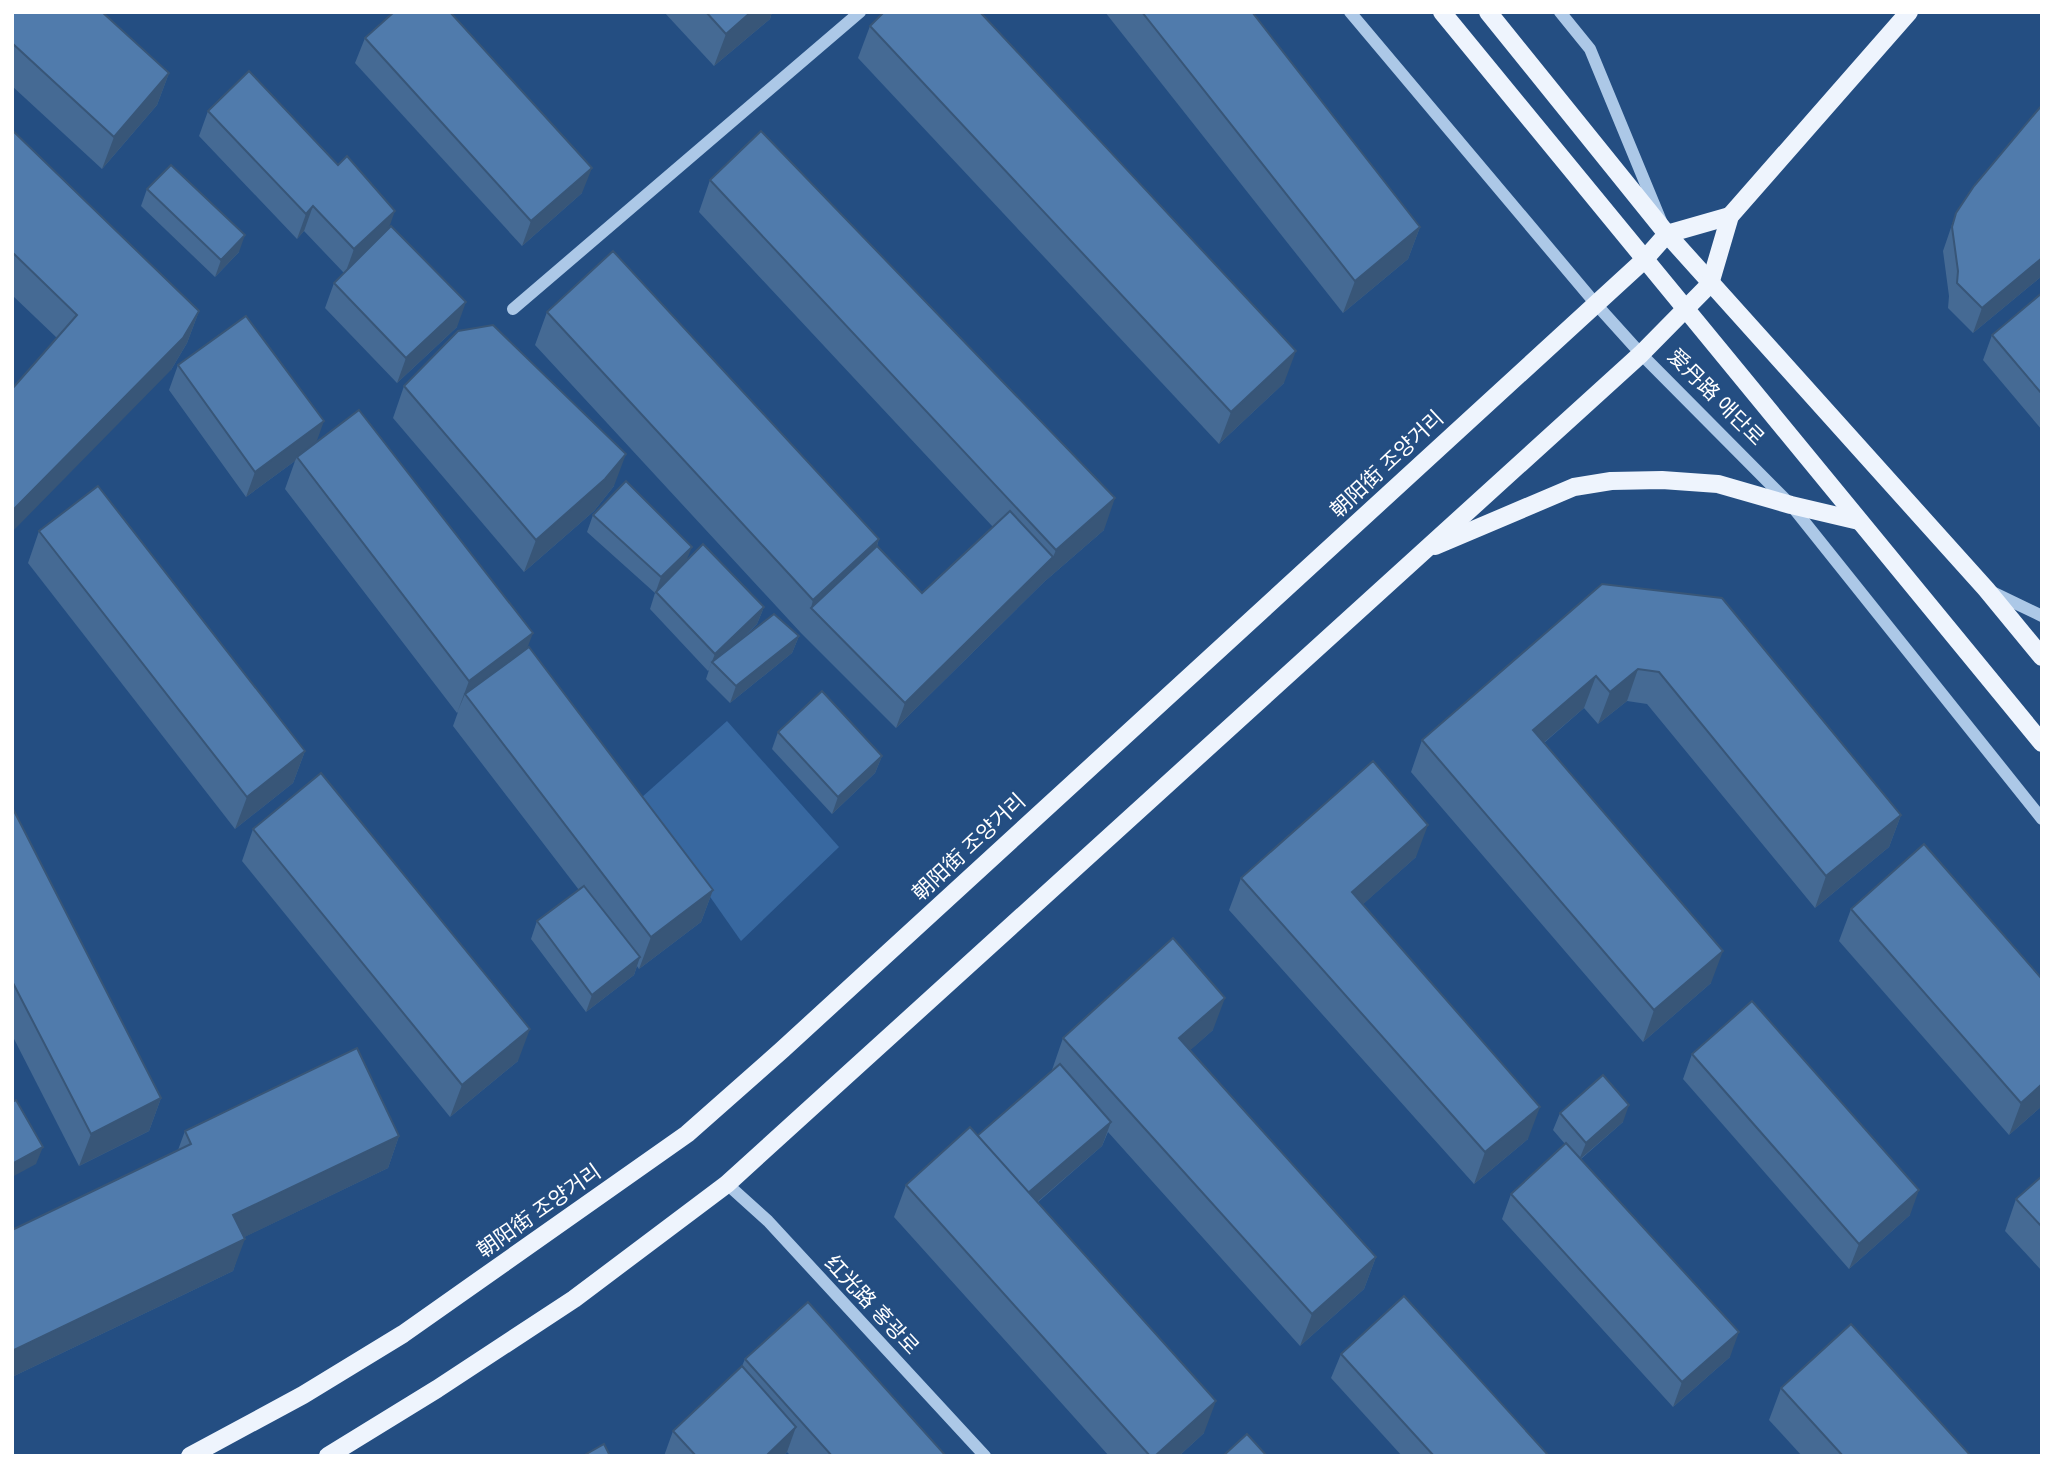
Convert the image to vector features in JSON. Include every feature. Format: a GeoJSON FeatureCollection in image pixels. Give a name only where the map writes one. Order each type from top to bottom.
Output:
{"type":"FeatureCollection","features":[{"type":"Feature","properties":{"kind":"main road","name":"爱丹路 애단로"},"geometry":{"type":"LineString","coordinates":[[1442,12],[2042,743]]}},
{"type":"Feature","properties":{"kind":"main road"},"geometry":{"type":"LineString","coordinates":[[1488,12],[1667,234],[1986,589],[2042,657]]}},
{"type":"Feature","properties":{"kind":"main road"},"geometry":{"type":"LineString","coordinates":[[328,1456],[437,1389],[574,1299],[727,1184],[1641,354],[1710,284],[1730,216],[1909,12]]}},
{"type":"Feature","properties":{"kind":"main road"},"geometry":{"type":"LineString","coordinates":[[1667,234],[1730,216]]}},
{"type":"Feature","properties":{"kind":"main road","name":"朝阳街 조양거리"},"geometry":{"type":"LineString","coordinates":[[190,1456],[303,1395],[403,1334],[687,1134],[813,1022],[1644,260],[1667,234]]}},
{"type":"Feature","properties":{"kind":"main road"},"geometry":{"type":"LineString","coordinates":[[1422,551],[1574,488],[1611,481],[1662,480],[1718,484],[1859,521]]}},
{"type":"Feature","properties":{"kind":"street"},"geometry":{"type":"LineString","coordinates":[[513,309],[860,12]]}},
{"type":"Feature","properties":{"kind":"street","name":"爱丹路 애단로"},"geometry":{"type":"LineString","coordinates":[[1350,12],[1595,303],[1641,354],[1791,505],[2042,819]]}},
{"type":"Feature","properties":{"kind":"street"},"geometry":{"type":"LineString","coordinates":[[1560,12],[1590,49],[1667,234]]}},
{"type":"Feature","properties":{"kind":"street"},"geometry":{"type":"LineString","coordinates":[[1986,589],[2042,616]]}},
{"type":"Feature","properties":{"kind":"street","name":"红光路 홍광로"},"geometry":{"type":"LineString","coordinates":[[727,1184],[768,1221],[985,1456]]}},
{"type":"Feature","properties":{"kind":"shaded area"},"geometry":{"type":"Polygon","coordinates":[[[727,721],[839,847],[741,941],[641,798],[727,721]]]}},
{"type":"Feature","properties":{"kind":"building"},"geometry":{"type":"Polygon","coordinates":[[[12,12],[102,12],[169,73],[114,137],[12,43],[12,12]]]}},
{"type":"Feature","properties":{"kind":"building"},"geometry":{"type":"Polygon","coordinates":[[[394,12],[450,12],[592,168],[531,221],[365,38],[394,12]]]}},
{"type":"Feature","properties":{"kind":"building"},"geometry":{"type":"Polygon","coordinates":[[[706,12],[751,12],[726,34],[706,12]]]}},
{"type":"Feature","properties":{"kind":"building"},"geometry":{"type":"Polygon","coordinates":[[[884,12],[980,12],[1296,351],[1231,412],[870,26],[884,12]]]}},
{"type":"Feature","properties":{"kind":"building"},"geometry":{"type":"Polygon","coordinates":[[[1142,12],[1252,12],[1420,227],[1355,281],[1142,12]]]}},
{"type":"Feature","properties":{"kind":"building"},"geometry":{"type":"Polygon","coordinates":[[[249,71],[338,165],[347,156],[395,211],[354,249],[313,206],[306,214],[208,111],[249,71]]]}},
{"type":"Feature","properties":{"kind":"building"},"geometry":{"type":"Polygon","coordinates":[[[2042,105],[2042,258],[1982,308],[1957,283],[1952,227],[1956,213],[1974,186],[2042,105]]]}},
{"type":"Feature","properties":{"kind":"building"},"geometry":{"type":"Polygon","coordinates":[[[12,130],[199,311],[183,338],[12,511],[12,389],[77,315],[12,252],[12,130]]]}},
{"type":"Feature","properties":{"kind":"building"},"geometry":{"type":"Polygon","coordinates":[[[761,131],[1115,498],[1056,550],[710,180],[761,131]]]}},
{"type":"Feature","properties":{"kind":"building"},"geometry":{"type":"Polygon","coordinates":[[[171,165],[245,235],[221,260],[147,189],[171,165]]]}},
{"type":"Feature","properties":{"kind":"building"},"geometry":{"type":"Polygon","coordinates":[[[391,226],[466,302],[406,358],[334,283],[391,226]]]}},
{"type":"Feature","properties":{"kind":"building"},"geometry":{"type":"Polygon","coordinates":[[[613,251],[879,539],[813,600],[547,312],[613,251]]]}},
{"type":"Feature","properties":{"kind":"building"},"geometry":{"type":"Polygon","coordinates":[[[2042,293],[2042,394],[1992,335],[2042,293]]]}},
{"type":"Feature","properties":{"kind":"building"},"geometry":{"type":"Polygon","coordinates":[[[246,316],[324,421],[255,472],[178,365],[246,316]]]}},
{"type":"Feature","properties":{"kind":"building"},"geometry":{"type":"Polygon","coordinates":[[[493,325],[626,454],[605,479],[536,540],[404,386],[458,331],[493,325]]]}},
{"type":"Feature","properties":{"kind":"building"},"geometry":{"type":"Polygon","coordinates":[[[359,410],[533,633],[469,681],[297,457],[359,410]]]}},
{"type":"Feature","properties":{"kind":"building"},"geometry":{"type":"Polygon","coordinates":[[[626,481],[692,547],[661,577],[593,515],[626,481]]]}},
{"type":"Feature","properties":{"kind":"building"},"geometry":{"type":"Polygon","coordinates":[[[98,486],[305,751],[247,797],[39,531],[98,486]]]}},
{"type":"Feature","properties":{"kind":"building"},"geometry":{"type":"Polygon","coordinates":[[[1010,511],[1053,557],[905,703],[811,608],[877,546],[922,593],[1010,511]]]}},
{"type":"Feature","properties":{"kind":"building"},"geometry":{"type":"Polygon","coordinates":[[[703,544],[764,607],[715,654],[656,592],[703,544]]]}},
{"type":"Feature","properties":{"kind":"building"},"geometry":{"type":"Polygon","coordinates":[[[1602,584],[1722,598],[1901,815],[1826,876],[1659,672],[1638,669],[1610,692],[1596,676],[1533,730],[1723,951],[1654,1010],[1422,740],[1602,584]]]}},
{"type":"Feature","properties":{"kind":"building"},"geometry":{"type":"Polygon","coordinates":[[[774,614],[799,636],[736,686],[712,662],[774,614]]]}},
{"type":"Feature","properties":{"kind":"building"},"geometry":{"type":"Polygon","coordinates":[[[529,647],[713,890],[651,937],[465,694],[529,647]]]}},
{"type":"Feature","properties":{"kind":"building"},"geometry":{"type":"Polygon","coordinates":[[[822,691],[882,756],[838,797],[778,732],[822,691]]]}},
{"type":"Feature","properties":{"kind":"building"},"geometry":{"type":"Polygon","coordinates":[[[1373,761],[1428,825],[1352,892],[1540,1107],[1485,1152],[1241,878],[1373,761]]]}},
{"type":"Feature","properties":{"kind":"building"},"geometry":{"type":"Polygon","coordinates":[[[321,773],[530,1029],[462,1085],[253,829],[321,773]]]}},
{"type":"Feature","properties":{"kind":"building"},"geometry":{"type":"Polygon","coordinates":[[[12,807],[161,1098],[91,1134],[12,981],[12,807]]]}},
{"type":"Feature","properties":{"kind":"building"},"geometry":{"type":"Polygon","coordinates":[[[1924,844],[2042,979],[2042,1084],[2021,1103],[1851,909],[1924,844]]]}},
{"type":"Feature","properties":{"kind":"building"},"geometry":{"type":"Polygon","coordinates":[[[584,886],[640,957],[592,995],[537,921],[584,886]]]}},
{"type":"Feature","properties":{"kind":"building"},"geometry":{"type":"Polygon","coordinates":[[[1173,938],[1225,998],[1179,1038],[1376,1257],[1312,1314],[1063,1038],[1173,938]]]}},
{"type":"Feature","properties":{"kind":"building"},"geometry":{"type":"Polygon","coordinates":[[[1752,1001],[1919,1190],[1859,1244],[1692,1054],[1752,1001]]]}},
{"type":"Feature","properties":{"kind":"building"},"geometry":{"type":"Polygon","coordinates":[[[357,1048],[399,1136],[233,1215],[245,1239],[12,1351],[12,1230],[191,1144],[185,1131],[357,1048]]]}},
{"type":"Feature","properties":{"kind":"building"},"geometry":{"type":"Polygon","coordinates":[[[1060,1064],[1111,1122],[1028,1193],[977,1136],[1060,1064]]]}},
{"type":"Feature","properties":{"kind":"building"},"geometry":{"type":"Polygon","coordinates":[[[1603,1075],[1629,1105],[1586,1143],[1560,1113],[1603,1075]]]}},
{"type":"Feature","properties":{"kind":"building"},"geometry":{"type":"Polygon","coordinates":[[[16,1100],[43,1147],[12,1164],[12,1102],[16,1100]]]}},
{"type":"Feature","properties":{"kind":"building"},"geometry":{"type":"Polygon","coordinates":[[[970,1127],[1216,1401],[1155,1456],[1150,1456],[906,1185],[970,1127]]]}},
{"type":"Feature","properties":{"kind":"building"},"geometry":{"type":"Polygon","coordinates":[[[1566,1143],[1739,1332],[1682,1382],[1511,1194],[1566,1143]]]}},
{"type":"Feature","properties":{"kind":"building"},"geometry":{"type":"Polygon","coordinates":[[[2042,1176],[2042,1227],[2016,1199],[2042,1176]]]}},
{"type":"Feature","properties":{"kind":"building"},"geometry":{"type":"Polygon","coordinates":[[[1404,1296],[1549,1456],[1434,1456],[1341,1354],[1404,1296]]]}},
{"type":"Feature","properties":{"kind":"building"},"geometry":{"type":"Polygon","coordinates":[[[808,1302],[946,1456],[832,1456],[745,1359],[808,1302]]]}},
{"type":"Feature","properties":{"kind":"building"},"geometry":{"type":"Polygon","coordinates":[[[1851,1324],[1971,1456],[1843,1456],[1781,1388],[1851,1324]]]}},
{"type":"Feature","properties":{"kind":"building"},"geometry":{"type":"Polygon","coordinates":[[[742,1366],[796,1427],[766,1456],[696,1456],[673,1431],[742,1366]]]}},
{"type":"Feature","properties":{"kind":"building"},"geometry":{"type":"Polygon","coordinates":[[[1247,1434],[1267,1456],[1223,1456],[1247,1434]]]}},
{"type":"Feature","properties":{"kind":"building"},"geometry":{"type":"Polygon","coordinates":[[[604,1444],[610,1456],[583,1456],[604,1444]]]}}]}
